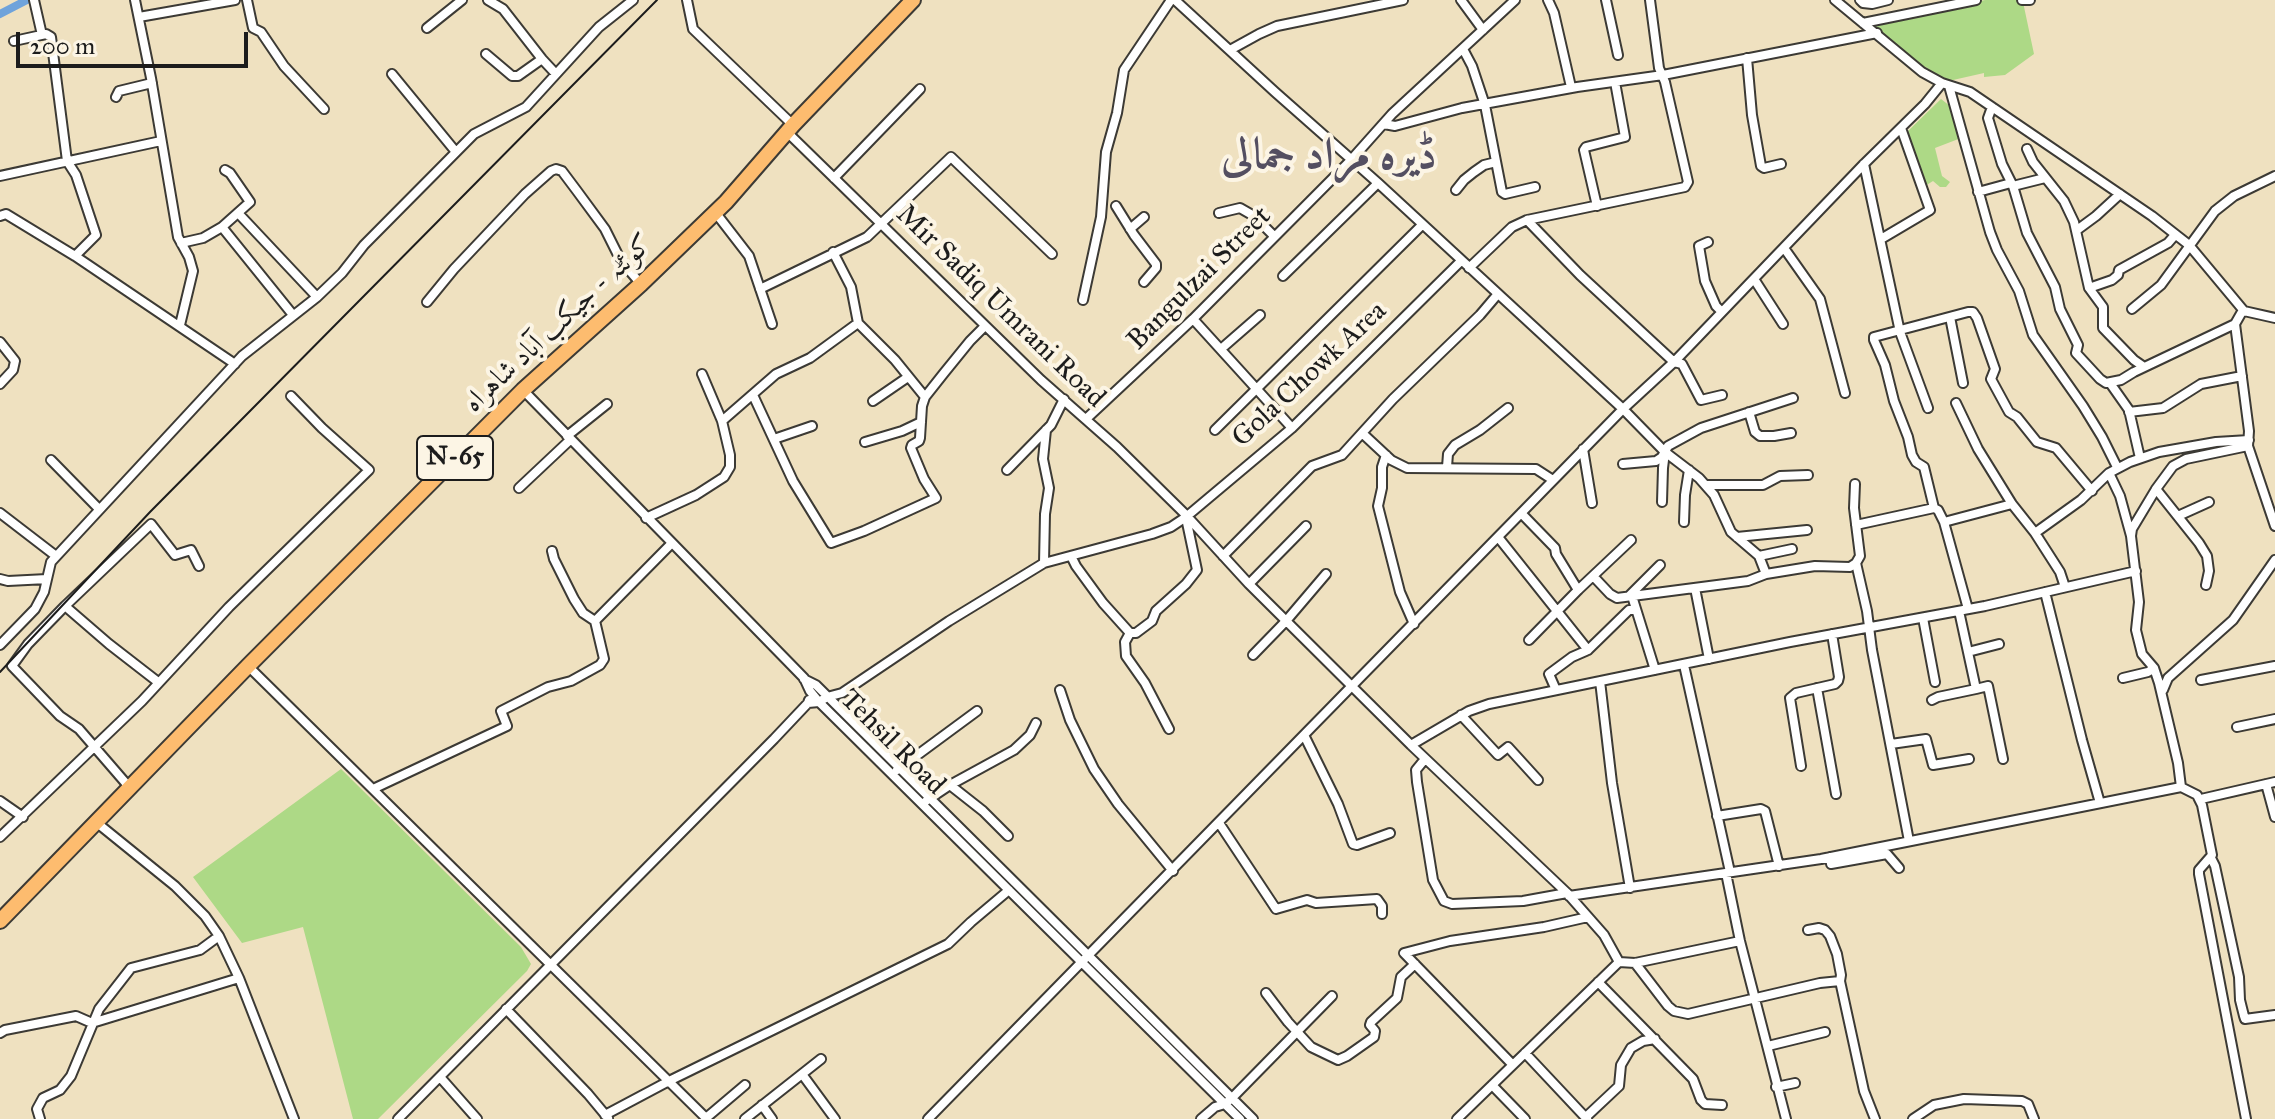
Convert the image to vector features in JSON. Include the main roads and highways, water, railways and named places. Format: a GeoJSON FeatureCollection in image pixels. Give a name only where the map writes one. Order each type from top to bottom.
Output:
{"type":"FeatureCollection","features":[{"type":"Feature","properties":{"kind":"highway","name":"کوئٹہ - جیکب آباد شاہراہ"},"geometry":{"type":"LineString","coordinates":[[0,921],[523,390],[641,284],[715,212],[908,2]]}},
{"type":"Feature","properties":{"kind":"waterway"},"geometry":{"type":"LineString","coordinates":[[0,14],[27,0]]}},
{"type":"Feature","properties":{"kind":"railway"},"geometry":{"type":"LineString","coordinates":[[0,672],[150,512],[657,0]]}},
{"type":"Feature","properties":{"kind":"district","name":"ڈیرہ مراد جمالی"},"geometry":{"type":"Point","coordinates":[1329,157]}}]}
